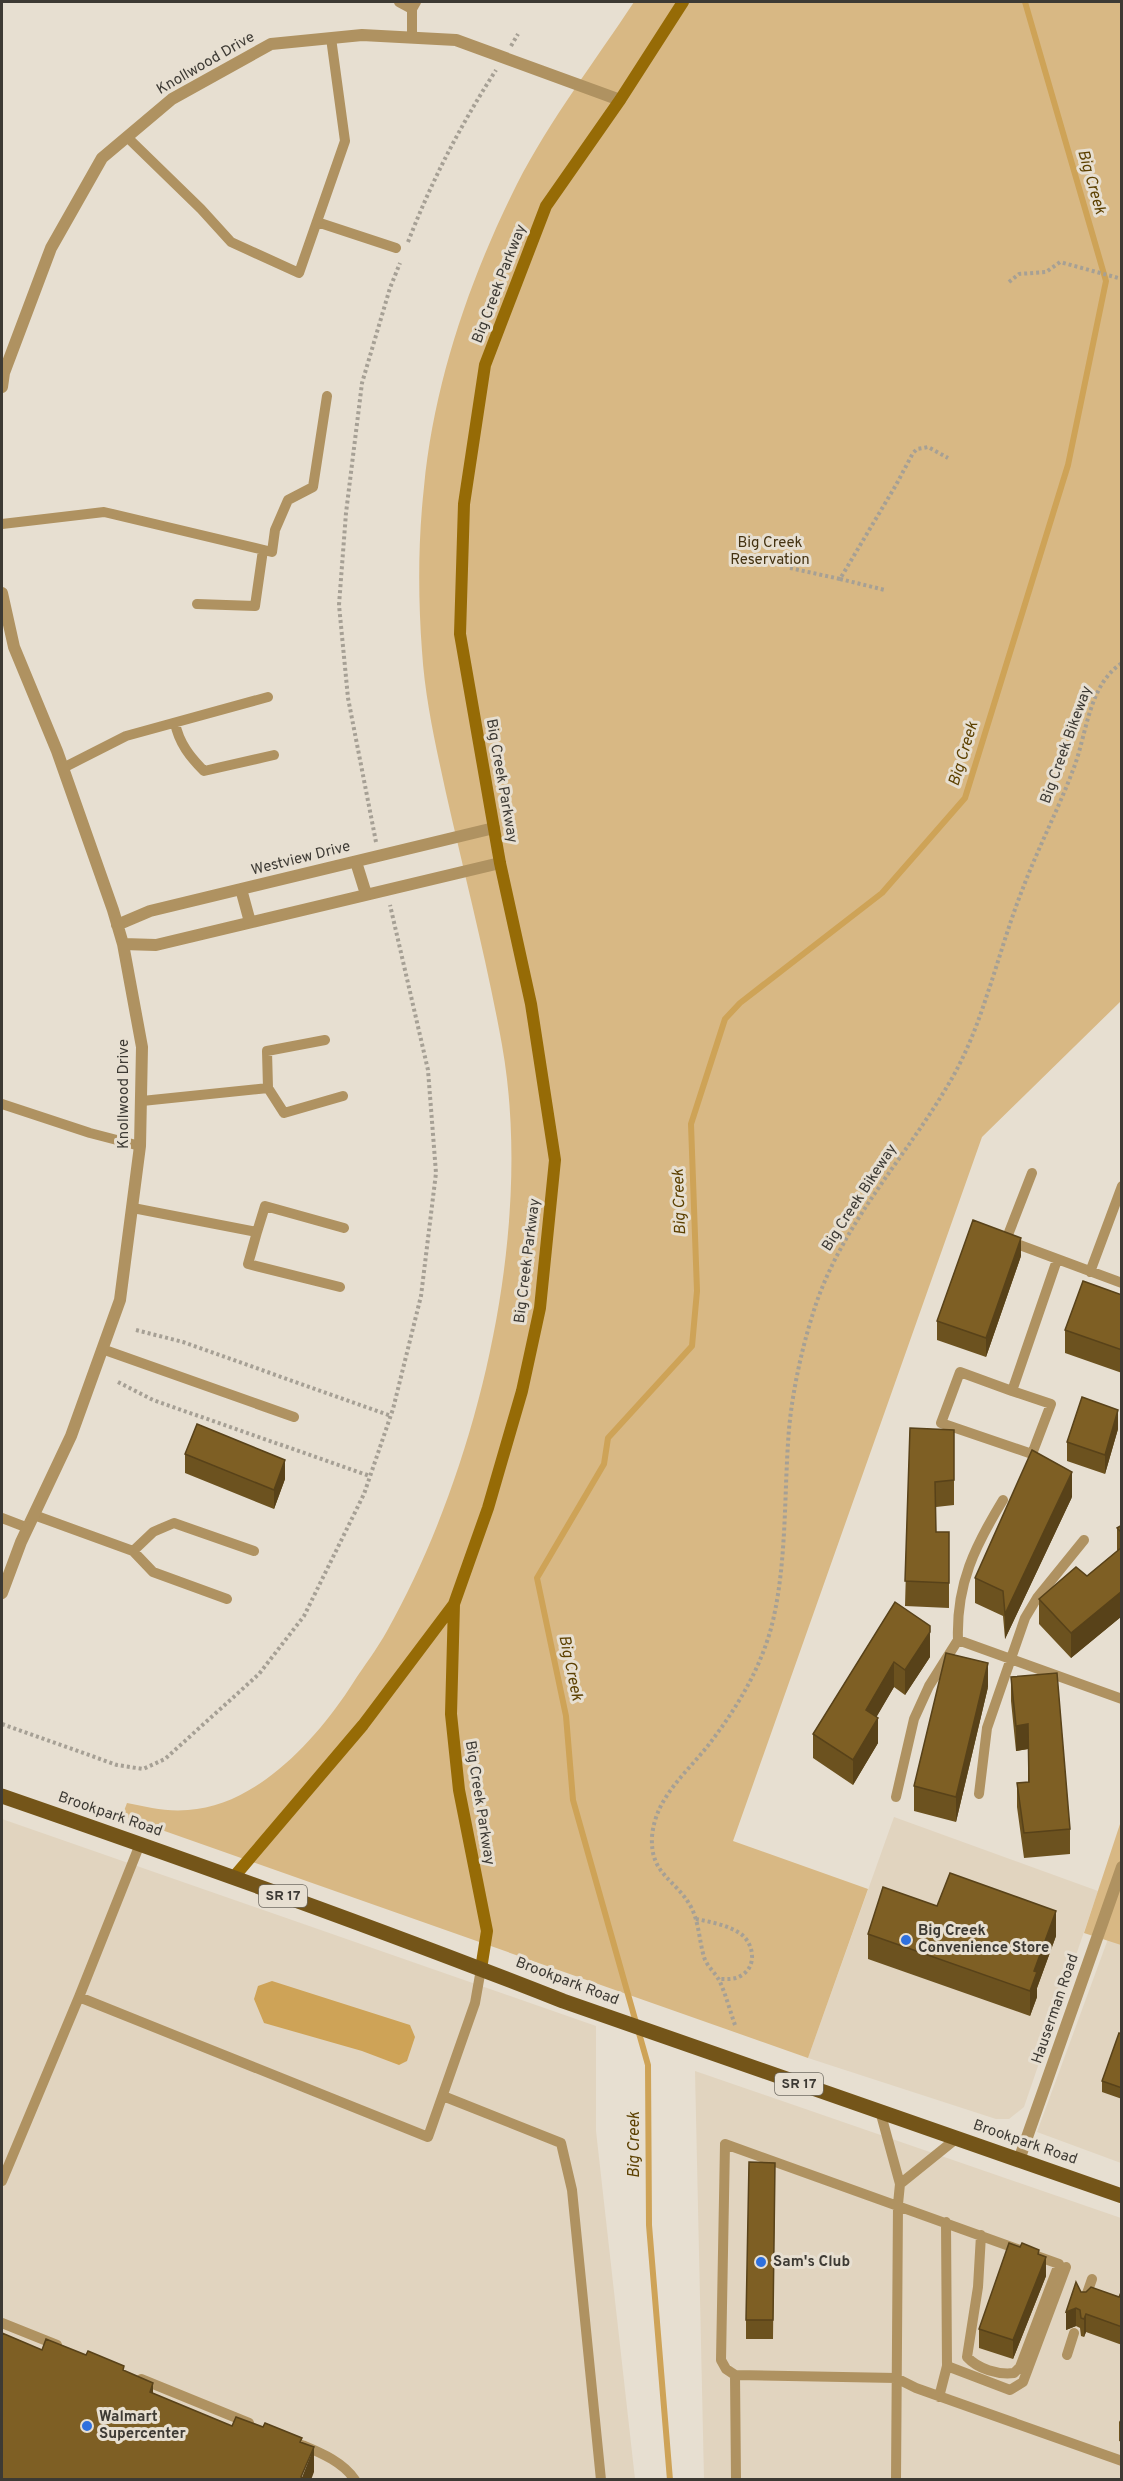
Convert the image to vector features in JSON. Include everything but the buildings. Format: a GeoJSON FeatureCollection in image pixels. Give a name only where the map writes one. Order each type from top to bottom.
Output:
{"type":"FeatureCollection","features":[{"type":"Feature","properties":{"kind":"main road","name":"Brookpark Road"},"geometry":{"type":"LineString","coordinates":[[2,1796],[140,1844],[563,2001],[1122,2196]]}},
{"type":"Feature","properties":{"kind":"street","name":"Big Creek Parkway"},"geometry":{"type":"LineString","coordinates":[[233,1878],[363,1725],[454,1604],[488,1508],[522,1391],[540,1308],[555,1160],[531,1004],[494,828],[460,634],[464,504],[485,365],[546,206],[620,100],[683,2]]}},
{"type":"Feature","properties":{"kind":"street","name":"Knollwood Drive"},"geometry":{"type":"LineString","coordinates":[[2,387],[4,373],[51,248],[102,158],[172,99],[271,44],[362,35],[456,40],[620,100]]}},
{"type":"Feature","properties":{"kind":"street","name":"Knollwood Drive"},"geometry":{"type":"LineString","coordinates":[[2,593],[14,647],[63,768],[123,944],[142,1047],[140,1146],[120,1300],[71,1436],[28,1528],[2,1593]]}},
{"type":"Feature","properties":{"kind":"street","name":"Westview Drive"},"geometry":{"type":"LineString","coordinates":[[117,925],[150,911],[494,828]]}},
{"type":"Feature","properties":{"kind":"street"},"geometry":{"type":"LineString","coordinates":[[356,862],[366,894]]}},
{"type":"Feature","properties":{"kind":"street"},"geometry":{"type":"LineString","coordinates":[[123,944],[156,945],[501,863]]}},
{"type":"Feature","properties":{"kind":"street"},"geometry":{"type":"LineString","coordinates":[[241,889],[250,922]]}},
{"type":"Feature","properties":{"kind":"street","name":"Big Creek Parkway"},"geometry":{"type":"LineString","coordinates":[[454,1604],[451,1714],[459,1790],[487,1931],[481,1969]]}},
{"type":"Feature","properties":{"kind":"street","name":"Hauserman Road"},"geometry":{"type":"LineString","coordinates":[[1019,2160],[1122,1868]]}},
{"type":"Feature","properties":{"kind":"lane"},"geometry":{"type":"LineString","coordinates":[[399,2],[414,5],[412,37]]}},
{"type":"Feature","properties":{"kind":"lane"},"geometry":{"type":"LineString","coordinates":[[127,137],[201,209],[231,242],[299,273],[345,141],[331,38]]}},
{"type":"Feature","properties":{"kind":"lane"},"geometry":{"type":"LineString","coordinates":[[316,222],[399,251]]}},
{"type":"Feature","properties":{"kind":"lane"},"geometry":{"type":"LineString","coordinates":[[2,524],[104,512],[272,552],[275,530],[288,500],[313,487],[327,396]]}},
{"type":"Feature","properties":{"kind":"lane"},"geometry":{"type":"LineString","coordinates":[[197,604],[255,606],[263,550]]}},
{"type":"Feature","properties":{"kind":"lane"},"geometry":{"type":"LineString","coordinates":[[63,768],[126,736],[268,697]]}},
{"type":"Feature","properties":{"kind":"lane"},"geometry":{"type":"LineString","coordinates":[[175,723],[177,733],[189,757],[204,771],[274,755]]}},
{"type":"Feature","properties":{"kind":"lane"},"geometry":{"type":"LineString","coordinates":[[325,1040],[267,1050],[268,1088],[284,1113],[343,1096]]}},
{"type":"Feature","properties":{"kind":"lane"},"geometry":{"type":"LineString","coordinates":[[142,1101],[268,1088]]}},
{"type":"Feature","properties":{"kind":"lane"},"geometry":{"type":"LineString","coordinates":[[2,1104],[90,1133],[140,1146]]}},
{"type":"Feature","properties":{"kind":"lane"},"geometry":{"type":"LineString","coordinates":[[1032,1173],[1006,1240],[1122,1283]]}},
{"type":"Feature","properties":{"kind":"lane"},"geometry":{"type":"LineString","coordinates":[[1090,1272],[1122,1186]]}},
{"type":"Feature","properties":{"kind":"lane"},"geometry":{"type":"LineString","coordinates":[[340,1287],[248,1264],[265,1206],[344,1228]]}},
{"type":"Feature","properties":{"kind":"lane"},"geometry":{"type":"LineString","coordinates":[[133,1208],[257,1232]]}},
{"type":"Feature","properties":{"kind":"lane"},"geometry":{"type":"LineString","coordinates":[[1012,1390],[1057,1260]]}},
{"type":"Feature","properties":{"kind":"lane"},"geometry":{"type":"LineString","coordinates":[[102,1349],[294,1417]]}},
{"type":"Feature","properties":{"kind":"lane"},"geometry":{"type":"LineString","coordinates":[[960,1372],[1012,1390],[1051,1404],[1032,1454],[941,1423],[960,1372]]}},
{"type":"Feature","properties":{"kind":"lane"},"geometry":{"type":"LineString","coordinates":[[896,1797],[914,1719],[929,1686],[958,1640],[960,1602],[969,1560],[1003,1500]]}},
{"type":"Feature","properties":{"kind":"lane"},"geometry":{"type":"LineString","coordinates":[[34,1515],[133,1551],[153,1572],[227,1599]]}},
{"type":"Feature","properties":{"kind":"lane"},"geometry":{"type":"LineString","coordinates":[[2,1518],[28,1528]]}},
{"type":"Feature","properties":{"kind":"lane"},"geometry":{"type":"LineString","coordinates":[[133,1551],[153,1532],[174,1523],[254,1551]]}},
{"type":"Feature","properties":{"kind":"lane"},"geometry":{"type":"LineString","coordinates":[[978,1794],[987,1728],[1025,1618],[1037,1598],[1084,1540]]}},
{"type":"Feature","properties":{"kind":"lane"},"geometry":{"type":"LineString","coordinates":[[958,1640],[1122,1699]]}},
{"type":"Feature","properties":{"kind":"lane"},"geometry":{"type":"LineString","coordinates":[[2,2181],[140,1844]]}},
{"type":"Feature","properties":{"kind":"lane"},"geometry":{"type":"LineString","coordinates":[[79,1997],[428,2137],[475,2003],[481,1969]]}},
{"type":"Feature","properties":{"kind":"lane"},"geometry":{"type":"LineString","coordinates":[[443,2096],[561,2142],[572,2190],[601,2480]]}},
{"type":"Feature","properties":{"kind":"lane"},"geometry":{"type":"LineString","coordinates":[[880,2111],[900,2184],[896,2480]]}},
{"type":"Feature","properties":{"kind":"lane"},"geometry":{"type":"LineString","coordinates":[[900,2184],[957,2138]]}},
{"type":"Feature","properties":{"kind":"lane"},"geometry":{"type":"LineString","coordinates":[[1063,2265],[898,2204],[725,2144],[721,2360],[726,2369],[735,2375],[896,2378],[939,2397],[1122,2461]]}},
{"type":"Feature","properties":{"kind":"lane"},"geometry":{"type":"LineString","coordinates":[[939,2397],[946,2366],[946,2222]]}},
{"type":"Feature","properties":{"kind":"lane"},"geometry":{"type":"LineString","coordinates":[[981,2235],[978,2287],[967,2357],[978,2366],[993,2371],[1014,2373],[1020,2367],[1063,2265]]}},
{"type":"Feature","properties":{"kind":"lane"},"geometry":{"type":"LineString","coordinates":[[946,2366],[1011,2390],[1023,2382],[1063,2265]]}},
{"type":"Feature","properties":{"kind":"lane"},"geometry":{"type":"LineString","coordinates":[[1084,2302],[1092,2279]]}},
{"type":"Feature","properties":{"kind":"lane"},"geometry":{"type":"LineString","coordinates":[[2,2323],[67,2349]]}},
{"type":"Feature","properties":{"kind":"lane"},"geometry":{"type":"LineString","coordinates":[[1067,2355],[1074,2333]]}},
{"type":"Feature","properties":{"kind":"lane"},"geometry":{"type":"LineString","coordinates":[[125,2373],[259,2427]]}},
{"type":"Feature","properties":{"kind":"lane"},"geometry":{"type":"LineString","coordinates":[[735,2375],[736,2480]]}},
{"type":"Feature","properties":{"kind":"lane"},"geometry":{"type":"LineString","coordinates":[[288,2439],[330,2457],[351,2473],[356,2480]]}},
{"type":"Feature","properties":{"kind":"path"},"geometry":{"type":"LineString","coordinates":[[407,244],[429,189],[459,130],[518,34]]}},
{"type":"Feature","properties":{"kind":"path"},"geometry":{"type":"LineString","coordinates":[[380,856],[348,698],[339,605],[346,513],[363,382],[399,251]]}},
{"type":"Feature","properties":{"kind":"path"},"geometry":{"type":"LineString","coordinates":[[1009,282],[1019,274],[1037,274],[1060,262],[1122,279]]}},
{"type":"Feature","properties":{"kind":"path"},"geometry":{"type":"LineString","coordinates":[[840,579],[917,448],[928,447],[948,458]]}},
{"type":"Feature","properties":{"kind":"path"},"geometry":{"type":"LineString","coordinates":[[790,568],[885,590]]}},
{"type":"Feature","properties":{"kind":"path","name":"Big Creek Bikeway"},"geometry":{"type":"LineString","coordinates":[[735,2025],[719,1979],[705,1961],[696,1919],[681,1892],[660,1872],[653,1855],[652,1834],[657,1813],[665,1796],[710,1743],[735,1707],[754,1674],[764,1650],[774,1616],[783,1551],[790,1425],[801,1358],[816,1304],[829,1269],[842,1244],[949,1083],[971,1040],[1024,884],[1073,770],[1092,707],[1111,670],[1122,663]]}},
{"type":"Feature","properties":{"kind":"path"},"geometry":{"type":"LineString","coordinates":[[2,1724],[117,1765],[143,1769],[165,1759],[259,1674],[304,1616],[364,1494],[391,1416],[421,1296],[436,1173],[428,1070],[387,890]]}},
{"type":"Feature","properties":{"kind":"path"},"geometry":{"type":"LineString","coordinates":[[136,1330],[183,1342],[391,1416]]}},
{"type":"Feature","properties":{"kind":"path"},"geometry":{"type":"LineString","coordinates":[[118,1382],[153,1400],[370,1476]]}},
{"type":"Feature","properties":{"kind":"path"},"geometry":{"type":"LineString","coordinates":[[696,1919],[727,1927],[742,1935],[752,1947],[752,1960],[745,1974],[734,1979],[719,1979]]}},
{"type":"Feature","properties":{"kind":"shaded area"},"geometry":{"type":"Polygon","coordinates":[[[894,1817],[1098,1891],[1024,2107],[1009,2119],[996,2119],[808,2058],[894,1817]]]}},
{"type":"Feature","properties":{"kind":"shaded area"},"geometry":{"type":"Polygon","coordinates":[[[2,1819],[596,2026],[596,2131],[635,2479],[2,2480],[2,1819]]]}},
{"type":"Feature","properties":{"kind":"shaded area"},"geometry":{"type":"Polygon","coordinates":[[[1108,1939],[1121,1944],[1121,2163],[1037,2132],[1108,1939]]]}},
{"type":"Feature","properties":{"kind":"shaded area"},"geometry":{"type":"Polygon","coordinates":[[[272,1981],[410,2025],[415,2037],[407,2061],[399,2065],[362,2051],[264,2023],[254,1999],[258,1986],[272,1981]]]}},
{"type":"Feature","properties":{"kind":"shaded area"},"geometry":{"type":"Polygon","coordinates":[[[695,2071],[1121,2218],[1121,2479],[704,2479],[695,2071]]]}},
{"type":"Feature","properties":{"kind":"green space","name":"Big Creek Reservation"},"geometry":{"type":"Polygon","coordinates":[[[634,2],[1121,2],[1121,1001],[982,1137],[733,1841],[868,1889],[808,2058],[122,1816],[127,1803],[164,1810],[188,1810],[213,1806],[261,1783],[304,1746],[339,1704],[383,1638],[419,1567],[448,1497],[472,1423],[491,1347],[504,1269],[511,1192],[510,1117],[496,1014],[442,776],[426,687],[419,590],[424,487],[436,409],[445,370],[484,256],[530,160],[558,114],[634,2]]]}},
{"type":"Feature","properties":{"kind":"green space"},"geometry":{"type":"Polygon","coordinates":[[[1121,1821],[1121,1945],[1084,1933],[1121,1821]]]}},
{"type":"Feature","properties":{"kind":"waterway","name":"Big Creek"},"geometry":{"type":"LineString","coordinates":[[670,2480],[649,2225],[648,2065],[573,1800],[566,1716],[537,1578],[604,1464],[608,1438],[692,1346],[697,1291],[691,1124],[725,1019],[740,1003],[882,893],[965,798],[1068,465],[1106,281],[1025,2]]}},
{"type":"Feature","properties":{"kind":"place","name":"Big Creek Convenience Store"},"geometry":{"type":"Point","coordinates":[906,1940]}},
{"type":"Feature","properties":{"kind":"place","name":"Sam's Club"},"geometry":{"type":"Point","coordinates":[761,2262]}},
{"type":"Feature","properties":{"kind":"place","name":"Walmart Supercenter"},"geometry":{"type":"Point","coordinates":[87,2426]}}]}
